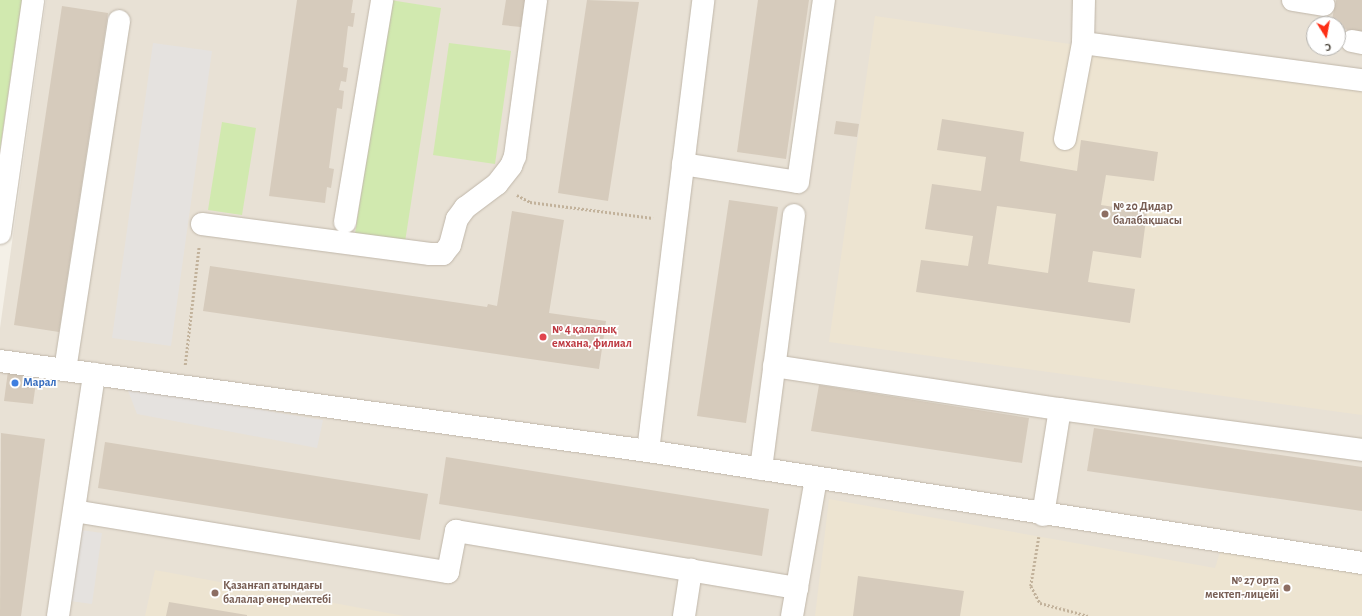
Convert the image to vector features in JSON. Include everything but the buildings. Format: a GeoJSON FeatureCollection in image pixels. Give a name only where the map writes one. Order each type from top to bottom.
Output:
{"type":"FeatureCollection","features":[{"type":"Feature","properties":{"kind":"street"},"geometry":{"type":"LineString","coordinates":[[0,234],[33,0]]}},
{"type":"Feature","properties":{"kind":"street"},"geometry":{"type":"LineString","coordinates":[[345,222],[382,0]]}},
{"type":"Feature","properties":{"kind":"street"},"geometry":{"type":"LineString","coordinates":[[202,224],[430,254],[443,254],[450,245],[457,219],[465,208],[498,184],[505,176],[515,156],[536,0]]}},
{"type":"Feature","properties":{"kind":"street"},"geometry":{"type":"LineString","coordinates":[[648,451],[703,0]]}},
{"type":"Feature","properties":{"kind":"street"},"geometry":{"type":"LineString","coordinates":[[683,164],[798,182],[824,0]]}},
{"type":"Feature","properties":{"kind":"street"},"geometry":{"type":"LineString","coordinates":[[1065,139],[1083,43],[1084,0]]}},
{"type":"Feature","properties":{"kind":"street"},"geometry":{"type":"LineString","coordinates":[[1293,0],[1324,5]]}},
{"type":"Feature","properties":{"kind":"street"},"geometry":{"type":"LineString","coordinates":[[65,370],[119,21]]}},
{"type":"Feature","properties":{"kind":"street"},"geometry":{"type":"LineString","coordinates":[[1083,43],[1362,80]]}},
{"type":"Feature","properties":{"kind":"street"},"geometry":{"type":"LineString","coordinates":[[761,469],[794,215]]}},
{"type":"Feature","properties":{"kind":"street"},"geometry":{"type":"LineString","coordinates":[[0,361],[648,451],[1043,515],[1362,563]]}},
{"type":"Feature","properties":{"kind":"street"},"geometry":{"type":"LineString","coordinates":[[774,366],[1060,409],[1362,450]]}},
{"type":"Feature","properties":{"kind":"street"},"geometry":{"type":"LineString","coordinates":[[58,616],[94,374]]}},
{"type":"Feature","properties":{"kind":"street"},"geometry":{"type":"LineString","coordinates":[[1043,515],[1060,409]]}},
{"type":"Feature","properties":{"kind":"street"},"geometry":{"type":"LineString","coordinates":[[792,616],[816,478]]}},
{"type":"Feature","properties":{"kind":"street"},"geometry":{"type":"LineString","coordinates":[[74,511],[448,572],[456,531],[797,588]]}},
{"type":"Feature","properties":{"kind":"street"},"geometry":{"type":"LineString","coordinates":[[684,616],[691,570]]}},
{"type":"Feature","properties":{"kind":"path"},"geometry":{"type":"LineString","coordinates":[[498,184],[530,202],[675,220]]}},
{"type":"Feature","properties":{"kind":"path"},"geometry":{"type":"LineString","coordinates":[[182,386],[202,224]]}},
{"type":"Feature","properties":{"kind":"path"},"geometry":{"type":"LineString","coordinates":[[1043,515],[1031,586],[1040,603],[1089,616]]}},
{"type":"Feature","properties":{"kind":"shaded area"},"geometry":{"type":"Polygon","coordinates":[[[46,0],[1362,0],[1362,616],[0,616],[0,328],[46,0]]]}},
{"type":"Feature","properties":{"kind":"shaded area","name":"№ 20 Дидар балабақшасы"},"geometry":{"type":"Polygon","coordinates":[[[875,16],[1362,86],[1362,415],[829,342],[875,16]]]}},
{"type":"Feature","properties":{"kind":"shaded area"},"geometry":{"type":"Polygon","coordinates":[[[153,43],[212,51],[171,346],[112,338],[153,43]]]}},
{"type":"Feature","properties":{"kind":"shaded area"},"geometry":{"type":"Polygon","coordinates":[[[127,388],[323,420],[317,448],[137,414],[127,388]]]}},
{"type":"Feature","properties":{"kind":"shaded area"},"geometry":{"type":"Polygon","coordinates":[[[829,499],[1215,568],[1226,533],[1362,554],[1362,616],[815,616],[829,499]]]}},
{"type":"Feature","properties":{"kind":"shaded area"},"geometry":{"type":"Polygon","coordinates":[[[81,530],[102,533],[92,604],[70,601],[81,530]]]}},
{"type":"Feature","properties":{"kind":"shaded area","name":"Қазанғап атындағы балалар өнер мектебі"},"geometry":{"type":"Polygon","coordinates":[[[155,570],[404,616],[145,616],[155,570]]]}},
{"type":"Feature","properties":{"kind":"green space"},"geometry":{"type":"Polygon","coordinates":[[[0,0],[22,0],[0,150],[0,0]]]}},
{"type":"Feature","properties":{"kind":"green space"},"geometry":{"type":"Polygon","coordinates":[[[390,0],[441,8],[405,242],[355,234],[390,0]]]}},
{"type":"Feature","properties":{"kind":"green space"},"geometry":{"type":"Polygon","coordinates":[[[449,43],[511,51],[495,164],[433,155],[449,43]]]}},
{"type":"Feature","properties":{"kind":"green space"},"geometry":{"type":"Polygon","coordinates":[[[222,122],[256,128],[242,215],[208,210],[222,122]]]}},
{"type":"Feature","properties":{"kind":"place","name":"№ 20 Дидар балабақшасы"},"geometry":{"type":"Point","coordinates":[1105,214]}},
{"type":"Feature","properties":{"kind":"place","name":"№ 4 қалалық емхана, филиал"},"geometry":{"type":"Point","coordinates":[543,337]}},
{"type":"Feature","properties":{"kind":"place","name":"Марал"},"geometry":{"type":"Point","coordinates":[15,383]}},
{"type":"Feature","properties":{"kind":"place","name":"№ 27 орта мектеп-лицейі"},"geometry":{"type":"Point","coordinates":[1287,588]}},
{"type":"Feature","properties":{"kind":"place","name":"Қазанғап атындағы балалар өнер мектебі"},"geometry":{"type":"Point","coordinates":[215,593]}}]}
